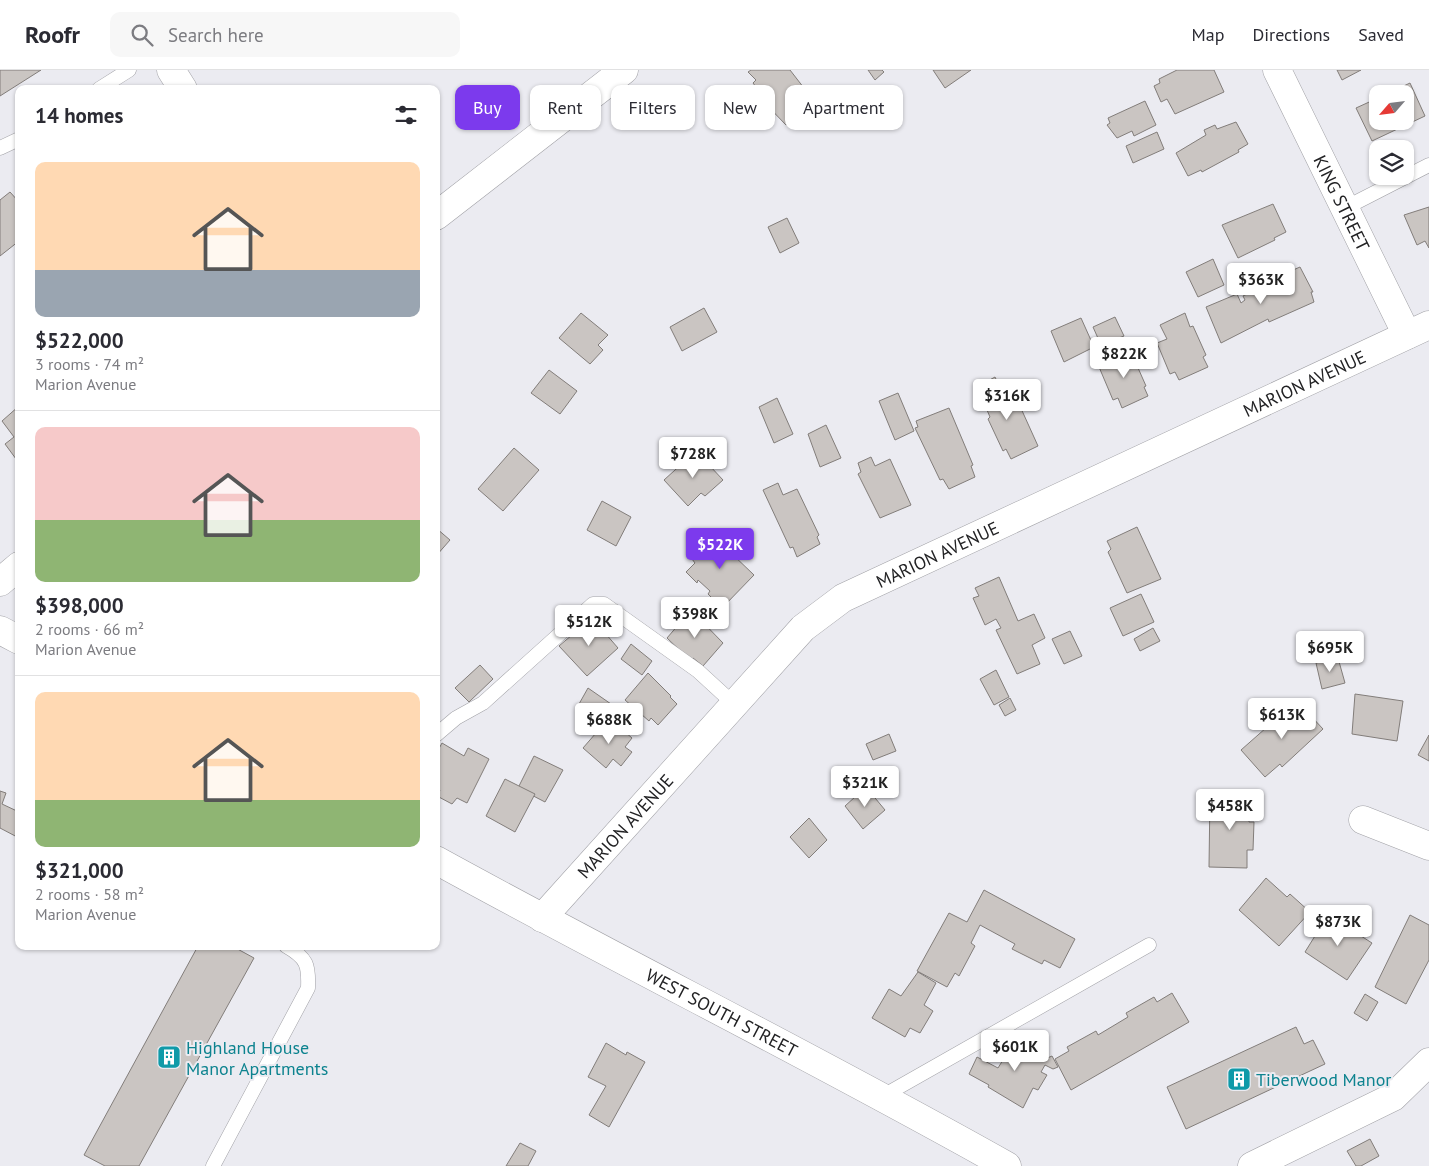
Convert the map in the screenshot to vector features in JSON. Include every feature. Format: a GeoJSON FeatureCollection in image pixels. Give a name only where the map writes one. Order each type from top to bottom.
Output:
{"type":"FeatureCollection","features":[{"type":"Feature","properties":{"kind":"street"},"geometry":{"type":"LineString","coordinates":[[171,70],[180,85]]}},
{"type":"Feature","properties":{"kind":"street"},"geometry":{"type":"LineString","coordinates":[[440,213],[624,70]]}},
{"type":"Feature","properties":{"kind":"street","name":"KING STREET"},"geometry":{"type":"LineString","coordinates":[[1277,70],[1345,208],[1418,330]]}},
{"type":"Feature","properties":{"kind":"street","name":"MARION AVENUE"},"geometry":{"type":"LineString","coordinates":[[542,918],[802,628],[843,598],[1418,330]]}},
{"type":"Feature","properties":{"kind":"street"},"geometry":{"type":"LineString","coordinates":[[0,582],[15,569]]}},
{"type":"Feature","properties":{"kind":"street"},"geometry":{"type":"LineString","coordinates":[[0,630],[15,638]]}},
{"type":"Feature","properties":{"kind":"street"},"geometry":{"type":"LineString","coordinates":[[1363,820],[1429,846]]}},
{"type":"Feature","properties":{"kind":"street","name":"WEST SOUTH STREET"},"geometry":{"type":"LineString","coordinates":[[440,862],[542,918],[883,1096],[1007,1166]]}},
{"type":"Feature","properties":{"kind":"street"},"geometry":{"type":"LineString","coordinates":[[1252,1166],[1393,1097],[1429,1062]]}},
{"type":"Feature","properties":{"kind":"lane"},"geometry":{"type":"LineString","coordinates":[[105,85],[129,70]]}},
{"type":"Feature","properties":{"kind":"lane"},"geometry":{"type":"LineString","coordinates":[[0,148],[15,141]]}},
{"type":"Feature","properties":{"kind":"lane"},"geometry":{"type":"LineString","coordinates":[[1345,208],[1429,165]]}},
{"type":"Feature","properties":{"kind":"lane"},"geometry":{"type":"LineString","coordinates":[[440,732],[456,718],[483,703],[593,604],[604,604],[698,671],[734,704]]}},
{"type":"Feature","properties":{"kind":"lane"},"geometry":{"type":"LineString","coordinates":[[883,1096],[1149,945]]}},
{"type":"Feature","properties":{"kind":"lane"},"geometry":{"type":"LineString","coordinates":[[213,1166],[308,988],[306,963],[301,955],[293,950]]}},
{"type":"Feature","properties":{"kind":"building"},"geometry":{"type":"Polygon","coordinates":[[[0,70],[41,70],[15,85],[0,96],[0,70]]]}},
{"type":"Feature","properties":{"kind":"building"},"geometry":{"type":"Polygon","coordinates":[[[751,70],[790,70],[802,85],[785,85],[785,124],[775,114],[775,85],[754,85],[753,83],[756,80],[748,72],[751,70]]]}},
{"type":"Feature","properties":{"kind":"building"},"geometry":{"type":"Polygon","coordinates":[[[868,70],[882,70],[884,72],[875,80],[868,70]]]}},
{"type":"Feature","properties":{"kind":"building"},"geometry":{"type":"Polygon","coordinates":[[[933,70],[971,70],[945,88],[933,70]]]}},
{"type":"Feature","properties":{"kind":"building"},"geometry":{"type":"Polygon","coordinates":[[[1177,70],[1214,70],[1224,92],[1175,114],[1167,99],[1161,102],[1154,86],[1160,83],[1159,79],[1177,70]]]}},
{"type":"Feature","properties":{"kind":"building"},"geometry":{"type":"Polygon","coordinates":[[[1337,70],[1361,70],[1342,80],[1337,70]]]}},
{"type":"Feature","properties":{"kind":"building"},"geometry":{"type":"Polygon","coordinates":[[[1414,92],[1425,116],[1414,121],[1414,92]]]}},
{"type":"Feature","properties":{"kind":"building"},"geometry":{"type":"Polygon","coordinates":[[[1145,101],[1156,125],[1134,136],[1132,131],[1117,138],[1107,125],[1110,123],[1108,118],[1145,101]]]}},
{"type":"Feature","properties":{"kind":"building"},"geometry":{"type":"Polygon","coordinates":[[[1369,102],[1369,130],[1395,130],[1372,140],[1356,108],[1369,102]]]}},
{"type":"Feature","properties":{"kind":"building"},"geometry":{"type":"Polygon","coordinates":[[[1236,122],[1248,144],[1238,150],[1239,152],[1202,172],[1201,170],[1188,176],[1176,153],[1206,135],[1204,130],[1215,125],[1217,129],[1236,122]]]}},
{"type":"Feature","properties":{"kind":"building"},"geometry":{"type":"Polygon","coordinates":[[[1157,132],[1164,149],[1133,163],[1126,146],[1157,132]]]}},
{"type":"Feature","properties":{"kind":"building"},"geometry":{"type":"Polygon","coordinates":[[[10,192],[15,198],[15,244],[0,256],[0,200],[10,192]]]}},
{"type":"Feature","properties":{"kind":"building"},"geometry":{"type":"Polygon","coordinates":[[[1273,204],[1286,232],[1274,238],[1275,240],[1238,258],[1222,225],[1273,204]]]}},
{"type":"Feature","properties":{"kind":"building"},"geometry":{"type":"Polygon","coordinates":[[[1429,207],[1429,248],[1425,241],[1417,245],[1404,215],[1429,207]]]}},
{"type":"Feature","properties":{"kind":"building"},"geometry":{"type":"Polygon","coordinates":[[[787,218],[799,243],[780,253],[768,227],[787,218]]]}},
{"type":"Feature","properties":{"kind":"building"},"geometry":{"type":"Polygon","coordinates":[[[1213,259],[1224,285],[1198,297],[1186,272],[1213,259]]]}},
{"type":"Feature","properties":{"kind":"building"},"geometry":{"type":"Polygon","coordinates":[[[1300,267],[1313,292],[1311,292],[1314,302],[1269,322],[1268,319],[1221,343],[1206,307],[1237,294],[1241,303],[1245,300],[1243,296],[1255,290],[1254,287],[1300,267]]]}},
{"type":"Feature","properties":{"kind":"building"},"geometry":{"type":"Polygon","coordinates":[[[704,308],[717,332],[682,351],[670,327],[704,308]]]}},
{"type":"Feature","properties":{"kind":"building"},"geometry":{"type":"Polygon","coordinates":[[[581,313],[608,335],[598,345],[603,350],[590,364],[559,338],[581,313]]]}},
{"type":"Feature","properties":{"kind":"building"},"geometry":{"type":"Polygon","coordinates":[[[1185,313],[1190,327],[1193,326],[1206,355],[1203,357],[1208,367],[1179,380],[1175,372],[1170,374],[1157,343],[1167,339],[1160,325],[1185,313]]]}},
{"type":"Feature","properties":{"kind":"building"},"geometry":{"type":"Polygon","coordinates":[[[1115,317],[1124,336],[1101,345],[1093,327],[1115,317]]]}},
{"type":"Feature","properties":{"kind":"building"},"geometry":{"type":"Polygon","coordinates":[[[1081,318],[1094,347],[1064,362],[1051,331],[1081,318]]]}},
{"type":"Feature","properties":{"kind":"building"},"geometry":{"type":"Polygon","coordinates":[[[1131,352],[1146,386],[1144,387],[1148,396],[1122,408],[1118,398],[1113,400],[1099,367],[1105,364],[1102,358],[1115,353],[1117,358],[1131,352]]]}},
{"type":"Feature","properties":{"kind":"building"},"geometry":{"type":"Polygon","coordinates":[[[549,370],[577,391],[560,414],[531,393],[549,370]]]}},
{"type":"Feature","properties":{"kind":"building"},"geometry":{"type":"Polygon","coordinates":[[[995,377],[1010,409],[1019,404],[1038,446],[1011,459],[1006,449],[1003,451],[988,419],[990,417],[977,387],[995,377]]]}},
{"type":"Feature","properties":{"kind":"building"},"geometry":{"type":"Polygon","coordinates":[[[898,393],[914,431],[895,440],[879,401],[898,393]]]}},
{"type":"Feature","properties":{"kind":"building"},"geometry":{"type":"Polygon","coordinates":[[[777,398],[793,434],[774,443],[759,407],[777,398]]]}},
{"type":"Feature","properties":{"kind":"building"},"geometry":{"type":"Polygon","coordinates":[[[949,408],[973,465],[971,466],[975,477],[949,489],[943,479],[940,480],[915,428],[918,427],[916,421],[949,408]]]}},
{"type":"Feature","properties":{"kind":"building"},"geometry":{"type":"Polygon","coordinates":[[[15,410],[15,458],[5,444],[14,437],[2,421],[15,410]]]}},
{"type":"Feature","properties":{"kind":"building"},"geometry":{"type":"Polygon","coordinates":[[[826,425],[841,458],[820,467],[808,434],[826,425]]]}},
{"type":"Feature","properties":{"kind":"building"},"geometry":{"type":"Polygon","coordinates":[[[514,448],[539,470],[503,511],[478,489],[514,448]]]}},
{"type":"Feature","properties":{"kind":"building"},"geometry":{"type":"Polygon","coordinates":[[[696,451],[723,480],[705,496],[701,493],[688,506],[664,480],[696,451]]]}},
{"type":"Feature","properties":{"kind":"building"},"geometry":{"type":"Polygon","coordinates":[[[871,457],[875,466],[890,459],[911,505],[880,518],[858,474],[861,472],[858,463],[871,457]]]}},
{"type":"Feature","properties":{"kind":"building"},"geometry":{"type":"Polygon","coordinates":[[[778,483],[783,495],[797,489],[819,535],[817,537],[820,544],[797,557],[793,547],[790,548],[763,490],[778,483]]]}},
{"type":"Feature","properties":{"kind":"building"},"geometry":{"type":"Polygon","coordinates":[[[602,501],[631,517],[616,546],[587,530],[602,501]]]}},
{"type":"Feature","properties":{"kind":"building"},"geometry":{"type":"Polygon","coordinates":[[[1137,527],[1161,579],[1127,593],[1108,552],[1111,549],[1107,541],[1137,527]]]}},
{"type":"Feature","properties":{"kind":"building"},"geometry":{"type":"Polygon","coordinates":[[[440,531],[450,540],[440,551],[440,531]]]}},
{"type":"Feature","properties":{"kind":"building"},"geometry":{"type":"Polygon","coordinates":[[[718,531],[736,547],[730,552],[754,575],[722,608],[708,594],[710,591],[698,580],[697,583],[686,572],[695,563],[692,559],[718,531]]]}},
{"type":"Feature","properties":{"kind":"building"},"geometry":{"type":"Polygon","coordinates":[[[999,577],[1018,621],[1034,614],[1045,638],[1032,645],[1040,664],[1017,674],[996,630],[1001,628],[996,619],[985,625],[973,598],[979,596],[975,588],[999,577]]]}},
{"type":"Feature","properties":{"kind":"building"},"geometry":{"type":"Polygon","coordinates":[[[1141,594],[1154,622],[1123,636],[1110,608],[1141,594]]]}},
{"type":"Feature","properties":{"kind":"building"},"geometry":{"type":"Polygon","coordinates":[[[691,610],[723,643],[703,666],[693,658],[691,661],[667,638],[691,610]]]}},
{"type":"Feature","properties":{"kind":"building"},"geometry":{"type":"Polygon","coordinates":[[[592,618],[618,648],[587,676],[559,646],[592,618]]]}},
{"type":"Feature","properties":{"kind":"building"},"geometry":{"type":"Polygon","coordinates":[[[1153,628],[1160,641],[1140,651],[1134,639],[1153,628]]]}},
{"type":"Feature","properties":{"kind":"building"},"geometry":{"type":"Polygon","coordinates":[[[1070,631],[1082,656],[1064,664],[1052,639],[1070,631]]]}},
{"type":"Feature","properties":{"kind":"building"},"geometry":{"type":"Polygon","coordinates":[[[631,644],[652,661],[642,675],[621,659],[631,644]]]}},
{"type":"Feature","properties":{"kind":"building"},"geometry":{"type":"Polygon","coordinates":[[[1338,658],[1345,683],[1322,689],[1316,663],[1338,658]]]}},
{"type":"Feature","properties":{"kind":"building"},"geometry":{"type":"Polygon","coordinates":[[[480,665],[493,679],[469,702],[455,688],[480,665]]]}},
{"type":"Feature","properties":{"kind":"building"},"geometry":{"type":"Polygon","coordinates":[[[996,670],[1009,697],[994,705],[980,679],[996,670]]]}},
{"type":"Feature","properties":{"kind":"building"},"geometry":{"type":"Polygon","coordinates":[[[648,673],[677,704],[658,725],[651,718],[649,721],[625,700],[648,673]]]}},
{"type":"Feature","properties":{"kind":"building"},"geometry":{"type":"Polygon","coordinates":[[[588,688],[611,704],[601,718],[579,704],[588,688]]]}},
{"type":"Feature","properties":{"kind":"building"},"geometry":{"type":"Polygon","coordinates":[[[1355,694],[1403,701],[1397,741],[1352,734],[1355,694]]]}},
{"type":"Feature","properties":{"kind":"building"},"geometry":{"type":"Polygon","coordinates":[[[1010,698],[1016,710],[1005,716],[999,705],[1010,698]]]}},
{"type":"Feature","properties":{"kind":"building"},"geometry":{"type":"Polygon","coordinates":[[[1297,701],[1323,729],[1282,767],[1280,764],[1265,777],[1241,750],[1275,720],[1277,723],[1297,701]]]}},
{"type":"Feature","properties":{"kind":"building"},"geometry":{"type":"Polygon","coordinates":[[[609,718],[632,738],[625,747],[632,752],[621,766],[613,759],[606,768],[583,748],[609,718]]]}},
{"type":"Feature","properties":{"kind":"building"},"geometry":{"type":"Polygon","coordinates":[[[889,734],[896,751],[873,760],[866,744],[889,734]]]}},
{"type":"Feature","properties":{"kind":"building"},"geometry":{"type":"Polygon","coordinates":[[[1429,735],[1429,761],[1418,755],[1429,735]]]}},
{"type":"Feature","properties":{"kind":"building"},"geometry":{"type":"Polygon","coordinates":[[[442,743],[464,756],[468,748],[489,759],[467,803],[457,798],[452,804],[440,798],[440,747],[442,743]]]}},
{"type":"Feature","properties":{"kind":"building"},"geometry":{"type":"Polygon","coordinates":[[[534,756],[563,770],[545,802],[518,788],[534,756]]]}},
{"type":"Feature","properties":{"kind":"building"},"geometry":{"type":"Polygon","coordinates":[[[505,779],[535,794],[515,832],[486,816],[505,779]]]}},
{"type":"Feature","properties":{"kind":"building"},"geometry":{"type":"Polygon","coordinates":[[[866,787],[885,810],[863,829],[845,806],[866,787]]]}},
{"type":"Feature","properties":{"kind":"building"},"geometry":{"type":"Polygon","coordinates":[[[0,791],[6,793],[2,804],[15,810],[15,836],[0,828],[0,791]]]}},
{"type":"Feature","properties":{"kind":"building"},"geometry":{"type":"Polygon","coordinates":[[[1210,794],[1249,795],[1249,822],[1254,822],[1253,850],[1247,850],[1247,868],[1209,867],[1210,794]]]}},
{"type":"Feature","properties":{"kind":"building"},"geometry":{"type":"Polygon","coordinates":[[[809,818],[827,840],[809,858],[790,837],[809,818]]]}},
{"type":"Feature","properties":{"kind":"building"},"geometry":{"type":"Polygon","coordinates":[[[1266,878],[1287,897],[1290,894],[1310,912],[1279,946],[1239,910],[1266,878]]]}},
{"type":"Feature","properties":{"kind":"building"},"geometry":{"type":"Polygon","coordinates":[[[984,890],[1075,939],[1060,968],[1044,960],[1042,964],[1012,949],[1015,944],[980,925],[971,943],[975,946],[959,976],[955,973],[947,987],[917,971],[949,913],[967,922],[984,890]]]}},
{"type":"Feature","properties":{"kind":"building"},"geometry":{"type":"Polygon","coordinates":[[[1328,915],[1372,943],[1347,980],[1305,952],[1328,915]]]}},
{"type":"Feature","properties":{"kind":"building"},"geometry":{"type":"Polygon","coordinates":[[[1410,915],[1429,925],[1429,960],[1406,1004],[1375,987],[1410,915]]]}},
{"type":"Feature","properties":{"kind":"building","name":"Highland House Manor Apartments"},"geometry":{"type":"Polygon","coordinates":[[[196,950],[239,950],[254,958],[139,1166],[105,1166],[84,1155],[196,950]]]}},
{"type":"Feature","properties":{"kind":"building"},"geometry":{"type":"Polygon","coordinates":[[[918,972],[936,983],[924,1005],[933,1011],[920,1033],[910,1028],[905,1037],[872,1018],[889,989],[901,996],[918,972]]]}},
{"type":"Feature","properties":{"kind":"building"},"geometry":{"type":"Polygon","coordinates":[[[1172,993],[1189,1022],[1071,1090],[1055,1059],[1069,1051],[1067,1047],[1096,1031],[1098,1035],[1128,1017],[1126,1013],[1154,997],[1157,1002],[1172,993]]]}},
{"type":"Feature","properties":{"kind":"building"},"geometry":{"type":"Polygon","coordinates":[[[1365,994],[1378,1002],[1367,1021],[1354,1013],[1365,994]]]}},
{"type":"Feature","properties":{"kind":"building","name":"Tiberwood Manor"},"geometry":{"type":"Polygon","coordinates":[[[1296,1027],[1304,1044],[1313,1040],[1325,1064],[1186,1129],[1167,1087],[1296,1027]]]}},
{"type":"Feature","properties":{"kind":"building"},"geometry":{"type":"Polygon","coordinates":[[[1019,1034],[1037,1044],[1032,1053],[1045,1059],[1052,1056],[1058,1067],[1053,1069],[1045,1065],[1041,1072],[1047,1075],[1038,1090],[1033,1088],[1023,1108],[969,1074],[977,1057],[998,1068],[1019,1034]]]}},
{"type":"Feature","properties":{"kind":"building"},"geometry":{"type":"Polygon","coordinates":[[[606,1043],[626,1055],[627,1052],[645,1062],[609,1127],[589,1115],[606,1086],[588,1077],[606,1043]]]}},
{"type":"Feature","properties":{"kind":"building"},"geometry":{"type":"Polygon","coordinates":[[[1370,1139],[1379,1156],[1361,1166],[1356,1166],[1347,1151],[1370,1139]]]}},
{"type":"Feature","properties":{"kind":"building"},"geometry":{"type":"Polygon","coordinates":[[[520,1143],[536,1151],[528,1166],[506,1166],[520,1143]]]}},
{"type":"Feature","properties":{"kind":"place","name":"Highland House Manor Apartments"},"geometry":{"type":"Point","coordinates":[169,1057]}},
{"type":"Feature","properties":{"kind":"place","name":"Tiberwood Manor"},"geometry":{"type":"Point","coordinates":[1239,1079]}}]}
